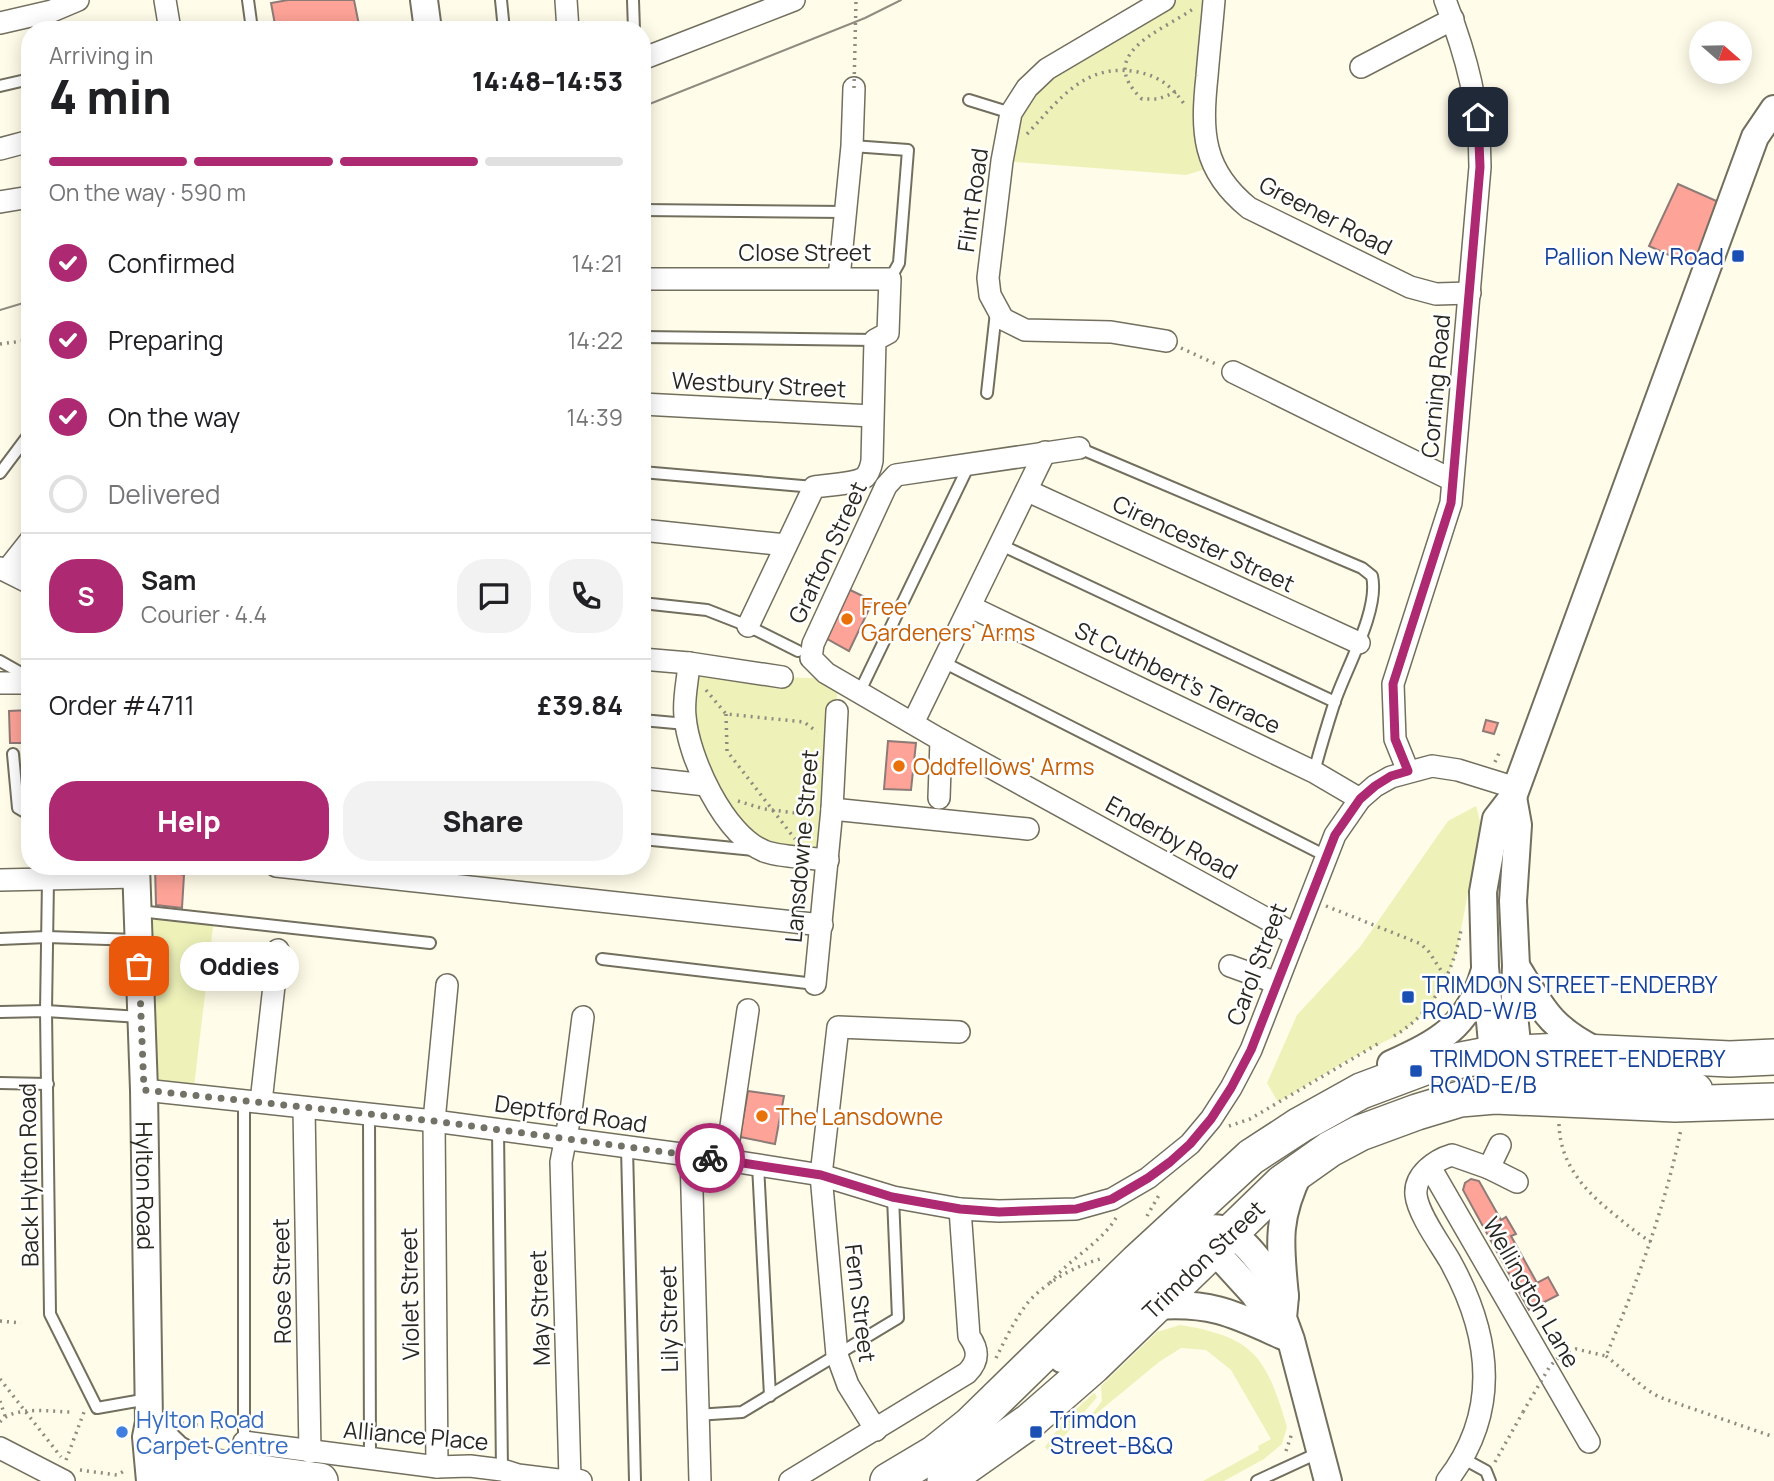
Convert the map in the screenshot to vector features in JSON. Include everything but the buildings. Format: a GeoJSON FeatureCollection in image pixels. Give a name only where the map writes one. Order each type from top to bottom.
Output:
{"type":"FeatureCollection","features":[{"type":"Feature","properties":{"kind":"highway"},"geometry":{"type":"LineString","coordinates":[[1505,1070],[1600,1052],[1730,1059],[1774,1057]]}},
{"type":"Feature","properties":{"kind":"highway","name":"Trimdon Street"},"geometry":{"type":"LineString","coordinates":[[888,1481],[934,1453],[996,1402],[1215,1189],[1261,1151],[1300,1125],[1360,1091],[1425,1067],[1505,1070]]}},
{"type":"Feature","properties":{"kind":"highway"},"geometry":{"type":"LineString","coordinates":[[1505,1070],[1675,1104],[1774,1100]]}},
{"type":"Feature","properties":{"kind":"highway","name":"Trimdon Street"},"geometry":{"type":"LineString","coordinates":[[945,1481],[1030,1421],[1156,1306],[1216,1237],[1301,1169],[1360,1133],[1417,1111],[1460,1099],[1505,1070]]}},
{"type":"Feature","properties":{"kind":"highway"},"geometry":{"type":"LineString","coordinates":[[152,1481],[182,1464],[215,1471],[315,1467]]}},
{"type":"Feature","properties":{"kind":"street"},"geometry":{"type":"LineString","coordinates":[[36,21],[54,20],[78,0]]}},
{"type":"Feature","properties":{"kind":"street"},"geometry":{"type":"LineString","coordinates":[[165,0],[168,21]]}},
{"type":"Feature","properties":{"kind":"street"},"geometry":{"type":"LineString","coordinates":[[424,0],[427,21]]}},
{"type":"Feature","properties":{"kind":"street"},"geometry":{"type":"LineString","coordinates":[[566,0],[567,21]]}},
{"type":"Feature","properties":{"kind":"street"},"geometry":{"type":"LineString","coordinates":[[651,56],[794,0]]}},
{"type":"Feature","properties":{"kind":"street","name":"Flint Road"},"geometry":{"type":"LineString","coordinates":[[996,309],[990,296],[988,278],[1002,161],[1011,113],[1027,88],[1047,69],[1164,0]]}},
{"type":"Feature","properties":{"kind":"street","name":"Greener Road"},"geometry":{"type":"LineString","coordinates":[[1206,3],[1203,133],[1207,148],[1224,181],[1236,197],[1249,208],[1410,287],[1436,294],[1470,293]]}},
{"type":"Feature","properties":{"kind":"street"},"geometry":{"type":"LineString","coordinates":[[1362,67],[1449,10]]}},
{"type":"Feature","properties":{"kind":"street","name":"Corning Road"},"geometry":{"type":"LineString","coordinates":[[1408,771],[1395,739],[1393,684],[1451,503],[1480,167],[1480,132],[1469,72],[1449,10]]}},
{"type":"Feature","properties":{"kind":"street"},"geometry":{"type":"LineString","coordinates":[[0,23],[21,22]]}},
{"type":"Feature","properties":{"kind":"street"},"geometry":{"type":"LineString","coordinates":[[839,278],[852,146],[854,88]]}},
{"type":"Feature","properties":{"kind":"street"},"geometry":{"type":"LineString","coordinates":[[1505,1070],[1485,967],[1483,892],[1496,819],[1514,793],[1755,136],[1774,108]]}},
{"type":"Feature","properties":{"kind":"street"},"geometry":{"type":"LineString","coordinates":[[0,149],[21,143]]}},
{"type":"Feature","properties":{"kind":"street"},"geometry":{"type":"LineString","coordinates":[[0,202],[21,198]]}},
{"type":"Feature","properties":{"kind":"street","name":"Close Street"},"geometry":{"type":"LineString","coordinates":[[651,279],[890,279],[888,333],[875,340],[872,461],[865,477],[814,486]]}},
{"type":"Feature","properties":{"kind":"street"},"geometry":{"type":"LineString","coordinates":[[996,309],[1003,319],[1025,330],[1111,332],[1166,341]]}},
{"type":"Feature","properties":{"kind":"street"},"geometry":{"type":"LineString","coordinates":[[1233,372],[1452,480]]}},
{"type":"Feature","properties":{"kind":"street","name":"Westbury Street"},"geometry":{"type":"LineString","coordinates":[[651,404],[872,416]]}},
{"type":"Feature","properties":{"kind":"street"},"geometry":{"type":"LineString","coordinates":[[969,465],[1079,448]]}},
{"type":"Feature","properties":{"kind":"street"},"geometry":{"type":"LineString","coordinates":[[913,723],[1045,452]]}},
{"type":"Feature","properties":{"kind":"street","name":"Grafton Street"},"geometry":{"type":"LineString","coordinates":[[913,723],[826,673],[811,658],[813,644],[886,486],[896,475],[969,465]]}},
{"type":"Feature","properties":{"kind":"street"},"geometry":{"type":"LineString","coordinates":[[748,626],[814,486]]}},
{"type":"Feature","properties":{"kind":"street","name":"Cirencester Street"},"geometry":{"type":"LineString","coordinates":[[1028,491],[1359,643]]}},
{"type":"Feature","properties":{"kind":"street"},"geometry":{"type":"LineString","coordinates":[[651,531],[786,545]]}},
{"type":"Feature","properties":{"kind":"street"},"geometry":{"type":"LineString","coordinates":[[21,550],[3,569],[21,578]]}},
{"type":"Feature","properties":{"kind":"street","name":"St Cuthbert's Terrace"},"geometry":{"type":"LineString","coordinates":[[971,607],[1314,772],[1360,799]]}},
{"type":"Feature","properties":{"kind":"street"},"geometry":{"type":"LineString","coordinates":[[651,661],[782,677]]}},
{"type":"Feature","properties":{"kind":"street"},"geometry":{"type":"LineString","coordinates":[[689,667],[684,713],[686,724],[708,789],[726,820],[737,832],[764,851],[819,859]]}},
{"type":"Feature","properties":{"kind":"street"},"geometry":{"type":"LineString","coordinates":[[0,683],[21,682]]}},
{"type":"Feature","properties":{"kind":"street","name":"Lansdowne Street"},"geometry":{"type":"LineString","coordinates":[[815,984],[822,925],[819,859],[832,813],[837,712]]}},
{"type":"Feature","properties":{"kind":"street","name":"Enderby Road"},"geometry":{"type":"LineString","coordinates":[[913,723],[1296,936]]}},
{"type":"Feature","properties":{"kind":"street"},"geometry":{"type":"LineString","coordinates":[[939,798],[941,740]]}},
{"type":"Feature","properties":{"kind":"street","name":"Carol Street"},"geometry":{"type":"LineString","coordinates":[[1155,1186],[1211,1119],[1231,1088],[1251,1050],[1335,835],[1360,799],[1391,776],[1432,766],[1458,769],[1514,793]]}},
{"type":"Feature","properties":{"kind":"street"},"geometry":{"type":"LineString","coordinates":[[651,780],[708,789]]}},
{"type":"Feature","properties":{"kind":"street"},"geometry":{"type":"LineString","coordinates":[[1505,1070],[1514,1015],[1516,966],[1513,901],[1518,825],[1514,793]]}},
{"type":"Feature","properties":{"kind":"street"},"geometry":{"type":"LineString","coordinates":[[832,813],[1028,829]]}},
{"type":"Feature","properties":{"kind":"street"},"geometry":{"type":"LineString","coordinates":[[0,880],[57,875]]}},
{"type":"Feature","properties":{"kind":"street","name":"Hylton Road"},"geometry":{"type":"LineString","coordinates":[[136,875],[144,1090],[148,1410],[146,1437],[152,1481]]}},
{"type":"Feature","properties":{"kind":"street"},"geometry":{"type":"LineString","coordinates":[[359,875],[822,925]]}},
{"type":"Feature","properties":{"kind":"street"},"geometry":{"type":"LineString","coordinates":[[252,1101],[278,950]]}},
{"type":"Feature","properties":{"kind":"street"},"geometry":{"type":"LineString","coordinates":[[1230,966],[1277,982]]}},
{"type":"Feature","properties":{"kind":"street"},"geometry":{"type":"LineString","coordinates":[[1516,966],[1549,1018],[1571,1037],[1600,1052]]}},
{"type":"Feature","properties":{"kind":"street"},"geometry":{"type":"LineString","coordinates":[[1360,1091],[1381,1069],[1431,1046],[1453,1029],[1472,1000],[1485,967]]}},
{"type":"Feature","properties":{"kind":"street","name":"Violet Street"},"geometry":{"type":"LineString","coordinates":[[437,1467],[434,1121],[447,985]]}},
{"type":"Feature","properties":{"kind":"street"},"geometry":{"type":"LineString","coordinates":[[726,1160],[748,1010]]}},
{"type":"Feature","properties":{"kind":"street","name":"May Street"},"geometry":{"type":"LineString","coordinates":[[576,1479],[561,1161],[583,1017]]}},
{"type":"Feature","properties":{"kind":"street","name":"Fern Street"},"geometry":{"type":"LineString","coordinates":[[876,1430],[848,1385],[836,1355],[821,1175],[838,1027],[959,1032]]}},
{"type":"Feature","properties":{"kind":"street","name":"Deptford Road"},"geometry":{"type":"LineString","coordinates":[[144,1090],[434,1121],[726,1160],[821,1175],[892,1197],[960,1209],[999,1212],[1076,1209],[1155,1186]]}},
{"type":"Feature","properties":{"kind":"street","name":"Rose Street"},"geometry":{"type":"LineString","coordinates":[[304,1108],[315,1467]]}},
{"type":"Feature","properties":{"kind":"street"},"geometry":{"type":"LineString","coordinates":[[1489,1168],[1500,1145]]}},
{"type":"Feature","properties":{"kind":"street","name":"Lily Street"},"geometry":{"type":"LineString","coordinates":[[691,1155],[696,1415],[700,1481]]}},
{"type":"Feature","properties":{"kind":"street"},"geometry":{"type":"LineString","coordinates":[[1447,1481],[1464,1459],[1479,1421],[1484,1395],[1484,1367],[1474,1315],[1464,1287],[1418,1203],[1416,1185],[1430,1167],[1452,1155],[1489,1168],[1517,1182]]}},
{"type":"Feature","properties":{"kind":"street","name":"Wellington Lane"},"geometry":{"type":"LineString","coordinates":[[1430,1167],[1589,1442]]}},
{"type":"Feature","properties":{"kind":"street"},"geometry":{"type":"LineString","coordinates":[[1301,1169],[1281,1225],[1286,1318],[1328,1481]]}},
{"type":"Feature","properties":{"kind":"street"},"geometry":{"type":"LineString","coordinates":[[1215,1189],[1208,1209],[1216,1237]]}},
{"type":"Feature","properties":{"kind":"street"},"geometry":{"type":"LineString","coordinates":[[790,1481],[876,1430],[974,1366],[977,1358],[975,1345],[969,1336],[960,1209]]}},
{"type":"Feature","properties":{"kind":"street"},"geometry":{"type":"LineString","coordinates":[[996,1402],[1028,1390],[1196,1233],[1216,1237],[1263,1267],[1286,1318]]}},
{"type":"Feature","properties":{"kind":"street"},"geometry":{"type":"LineString","coordinates":[[1156,1306],[1184,1304],[1286,1318]]}},
{"type":"Feature","properties":{"kind":"street"},"geometry":{"type":"LineString","coordinates":[[148,1410],[177,1449],[215,1471]]}},
{"type":"Feature","properties":{"kind":"street","name":"Alliance Place"},"geometry":{"type":"LineString","coordinates":[[244,1442],[315,1467],[370,1458],[437,1467],[470,1466],[558,1480],[576,1479]]}},
{"type":"Feature","properties":{"kind":"street"},"geometry":{"type":"LineString","coordinates":[[0,1448],[68,1472]]}},
{"type":"Feature","properties":{"kind":"lane"},"geometry":{"type":"LineString","coordinates":[[248,0],[251,21]]}},
{"type":"Feature","properties":{"kind":"lane"},"geometry":{"type":"LineString","coordinates":[[501,0],[503,21]]}},
{"type":"Feature","properties":{"kind":"lane"},"geometry":{"type":"LineString","coordinates":[[633,0],[634,21]]}},
{"type":"Feature","properties":{"kind":"lane"},"geometry":{"type":"LineString","coordinates":[[0,86],[21,81]]}},
{"type":"Feature","properties":{"kind":"lane"},"geometry":{"type":"LineString","coordinates":[[968,100],[1011,113]]}},
{"type":"Feature","properties":{"kind":"lane"},"geometry":{"type":"LineString","coordinates":[[852,146],[908,150],[899,263],[890,279]]}},
{"type":"Feature","properties":{"kind":"lane"},"geometry":{"type":"LineString","coordinates":[[651,210],[845,212]]}},
{"type":"Feature","properties":{"kind":"lane"},"geometry":{"type":"LineString","coordinates":[[987,393],[996,309]]}},
{"type":"Feature","properties":{"kind":"lane"},"geometry":{"type":"LineString","coordinates":[[651,337],[875,340]]}},
{"type":"Feature","properties":{"kind":"lane"},"geometry":{"type":"LineString","coordinates":[[0,472],[21,445]]}},
{"type":"Feature","properties":{"kind":"lane"},"geometry":{"type":"LineString","coordinates":[[1079,448],[1362,568],[1372,576],[1376,589],[1359,643],[1335,702],[1314,772]]}},
{"type":"Feature","properties":{"kind":"lane"},"geometry":{"type":"LineString","coordinates":[[860,691],[969,465]]}},
{"type":"Feature","properties":{"kind":"lane"},"geometry":{"type":"LineString","coordinates":[[651,473],[814,486]]}},
{"type":"Feature","properties":{"kind":"lane"},"geometry":{"type":"LineString","coordinates":[[1001,545],[1335,702]]}},
{"type":"Feature","properties":{"kind":"lane"},"geometry":{"type":"LineString","coordinates":[[651,604],[707,610],[748,626],[798,651]]}},
{"type":"Feature","properties":{"kind":"lane"},"geometry":{"type":"LineString","coordinates":[[0,662],[21,675]]}},
{"type":"Feature","properties":{"kind":"lane"},"geometry":{"type":"LineString","coordinates":[[943,662],[1326,856]]}},
{"type":"Feature","properties":{"kind":"lane"},"geometry":{"type":"LineString","coordinates":[[651,721],[686,724]]}},
{"type":"Feature","properties":{"kind":"lane"},"geometry":{"type":"LineString","coordinates":[[13,754],[18,808],[21,810]]}},
{"type":"Feature","properties":{"kind":"lane"},"geometry":{"type":"LineString","coordinates":[[651,840],[764,851]]}},
{"type":"Feature","properties":{"kind":"lane","name":"Back Hylton Road"},"geometry":{"type":"LineString","coordinates":[[57,875],[47,937],[50,1314],[97,1408],[148,1410]]}},
{"type":"Feature","properties":{"kind":"lane"},"geometry":{"type":"LineString","coordinates":[[136,910],[430,943]]}},
{"type":"Feature","properties":{"kind":"lane"},"geometry":{"type":"LineString","coordinates":[[0,939],[47,937],[137,940]]}},
{"type":"Feature","properties":{"kind":"lane"},"geometry":{"type":"LineString","coordinates":[[602,959],[815,984]]}},
{"type":"Feature","properties":{"kind":"lane"},"geometry":{"type":"LineString","coordinates":[[0,1012],[46,1011],[142,1017]]}},
{"type":"Feature","properties":{"kind":"lane"},"geometry":{"type":"LineString","coordinates":[[0,1083],[48,1084]]}},
{"type":"Feature","properties":{"kind":"lane"},"geometry":{"type":"LineString","coordinates":[[244,1442],[252,1101]]}},
{"type":"Feature","properties":{"kind":"lane"},"geometry":{"type":"LineString","coordinates":[[369,1115],[370,1458]]}},
{"type":"Feature","properties":{"kind":"lane"},"geometry":{"type":"LineString","coordinates":[[498,1130],[502,1470]]}},
{"type":"Feature","properties":{"kind":"lane"},"geometry":{"type":"LineString","coordinates":[[627,1148],[635,1481]]}},
{"type":"Feature","properties":{"kind":"lane"},"geometry":{"type":"LineString","coordinates":[[758,1165],[770,1396]]}},
{"type":"Feature","properties":{"kind":"lane"},"geometry":{"type":"LineString","coordinates":[[696,1415],[742,1412],[898,1318],[892,1197]]}},
{"type":"Feature","properties":{"kind":"lane"},"geometry":{"type":"LineString","coordinates":[[1257,1481],[1320,1452]]}},
{"type":"Feature","properties":{"kind":"lane"},"geometry":{"type":"LineString","coordinates":[[1464,1459],[1488,1476]]}},
{"type":"Feature","properties":{"kind":"path"},"geometry":{"type":"LineString","coordinates":[[854,88],[856,0]]}},
{"type":"Feature","properties":{"kind":"path"},"geometry":{"type":"LineString","coordinates":[[1176,92],[1158,99],[1142,99],[1129,87],[1124,61],[1138,44],[1206,3]]}},
{"type":"Feature","properties":{"kind":"path"},"geometry":{"type":"LineString","coordinates":[[1002,161],[1073,86],[1094,74],[1124,69],[1148,74],[1171,85],[1203,133]]}},
{"type":"Feature","properties":{"kind":"path"},"geometry":{"type":"LineString","coordinates":[[1166,341],[1233,372]]}},
{"type":"Feature","properties":{"kind":"path"},"geometry":{"type":"LineString","coordinates":[[0,344],[21,342]]}},
{"type":"Feature","properties":{"kind":"path"},"geometry":{"type":"LineString","coordinates":[[689,667],[726,714],[727,751],[773,810],[819,859]]}},
{"type":"Feature","properties":{"kind":"path"},"geometry":{"type":"LineString","coordinates":[[726,714],[804,722],[816,732],[836,733]]}},
{"type":"Feature","properties":{"kind":"path"},"geometry":{"type":"LineString","coordinates":[[708,789],[773,810],[832,813]]}},
{"type":"Feature","properties":{"kind":"path"},"geometry":{"type":"LineString","coordinates":[[1310,899],[1411,938],[1429,952],[1446,978]]}},
{"type":"Feature","properties":{"kind":"path"},"geometry":{"type":"LineString","coordinates":[[1606,1356],[1651,1242],[1674,1166],[1684,1118]]}},
{"type":"Feature","properties":{"kind":"path"},"geometry":{"type":"LineString","coordinates":[[1559,1122],[1562,1144],[1578,1181],[1594,1198],[1651,1242]]}},
{"type":"Feature","properties":{"kind":"path"},"geometry":{"type":"LineString","coordinates":[[1049,1285],[1061,1269],[1109,1229],[1117,1217]]}},
{"type":"Feature","properties":{"kind":"path"},"geometry":{"type":"LineString","coordinates":[[0,1321],[21,1324]]}},
{"type":"Feature","properties":{"kind":"path"},"geometry":{"type":"LineString","coordinates":[[1488,1476],[1550,1366],[1562,1354],[1576,1349],[1606,1356],[1659,1397],[1774,1437]]}},
{"type":"Feature","properties":{"kind":"path"},"geometry":{"type":"LineString","coordinates":[[0,1380],[27,1411],[61,1457],[68,1472]]}},
{"type":"Feature","properties":{"kind":"path"},"geometry":{"type":"LineString","coordinates":[[0,1401],[5,1416]]}},
{"type":"Feature","properties":{"kind":"path"},"geometry":{"type":"LineString","coordinates":[[68,1472],[85,1410]]}},
{"type":"Feature","properties":{"kind":"path"},"geometry":{"type":"LineString","coordinates":[[0,1422],[5,1416],[27,1411],[72,1412]]}},
{"type":"Feature","properties":{"kind":"path"},"geometry":{"type":"LineString","coordinates":[[1285,1450],[1293,1427]]}},
{"type":"Feature","properties":{"kind":"path"},"geometry":{"type":"LineString","coordinates":[[68,1472],[117,1475],[116,1481]]}},
{"type":"Feature","properties":{"kind":"green space"},"geometry":{"type":"Polygon","coordinates":[[[1164,0],[1214,0],[1203,110],[1215,166],[1186,175],[1002,161],[1027,88],[1164,0]]]}},
{"type":"Feature","properties":{"kind":"green space"},"geometry":{"type":"Polygon","coordinates":[[[689,663],[782,677],[838,679],[828,860],[748,840],[691,745],[689,663]]]}},
{"type":"Feature","properties":{"kind":"green space"},"geometry":{"type":"Polygon","coordinates":[[[21,753],[21,810],[18,808],[13,754],[21,753]]]}},
{"type":"Feature","properties":{"kind":"green space"},"geometry":{"type":"Polygon","coordinates":[[[1476,806],[1481,825],[1457,950],[1436,996],[1419,1017],[1400,1033],[1278,1102],[1267,1083],[1297,1015],[1360,947],[1448,821],[1476,806]]]}},
{"type":"Feature","properties":{"kind":"green space"},"geometry":{"type":"Polygon","coordinates":[[[137,910],[214,919],[193,1095],[144,1090],[137,910]]]}},
{"type":"Feature","properties":{"kind":"green space"},"geometry":{"type":"Polygon","coordinates":[[[1180,1325],[1225,1336],[1254,1354],[1272,1383],[1287,1427],[1282,1444],[1264,1459],[1224,1481],[1203,1481],[1259,1450],[1258,1446],[1271,1439],[1231,1370],[1206,1350],[1181,1348],[1159,1362],[1085,1423],[1102,1401],[1101,1386],[1157,1332],[1180,1325]]]}},
{"type":"Feature","properties":{"kind":"green space"},"geometry":{"type":"Polygon","coordinates":[[[1094,1393],[1097,1397],[1061,1440],[1048,1450],[1045,1447],[1065,1419],[1094,1393]]]}},
{"type":"Feature","properties":{"kind":"tram line"},"geometry":{"type":"LineString","coordinates":[[651,103],[865,18],[901,0]]}},
{"type":"Feature","properties":{"kind":"tram line"},"geometry":{"type":"LineString","coordinates":[[0,310],[21,304]]}},
{"type":"Feature","properties":{"kind":"way so far"},"geometry":{"type":"LineString","coordinates":[[139,966],[144,1090],[434,1121],[710,1158]]}},
{"type":"Feature","properties":{"kind":"place","name":"Pallion New Road"},"geometry":{"type":"Point","coordinates":[1738,256]}},
{"type":"Feature","properties":{"kind":"place","name":"Free Gardeners' Arms"},"geometry":{"type":"Point","coordinates":[847,619]}},
{"type":"Feature","properties":{"kind":"place","name":"Oddfellows' Arms"},"geometry":{"type":"Point","coordinates":[899,766]}},
{"type":"Feature","properties":{"kind":"place","name":"Oddies"},"geometry":{"type":"Point","coordinates":[139,966]}},
{"type":"Feature","properties":{"kind":"place","name":"TRIMDON STREET-ENDERBY ROAD-W/B"},"geometry":{"type":"Point","coordinates":[1408,997]}},
{"type":"Feature","properties":{"kind":"place","name":"TRIMDON STREET-ENDERBY ROAD-E/B"},"geometry":{"type":"Point","coordinates":[1416,1071]}},
{"type":"Feature","properties":{"kind":"place","name":"The Lansdowne"},"geometry":{"type":"Point","coordinates":[762,1116]}},
{"type":"Feature","properties":{"kind":"place","name":"Hylton Road Carpet Centre"},"geometry":{"type":"Point","coordinates":[122,1432]}},
{"type":"Feature","properties":{"kind":"place","name":"Trimdon Street-B&Q"},"geometry":{"type":"Point","coordinates":[1036,1432]}},
{"type":"Feature","properties":{"kind":"route"},"geometry":{"type":"LineString","coordinates":[[710,1158],[821,1175],[892,1197],[960,1209],[999,1212],[1076,1209],[1112,1199],[1148,1178],[1190,1144],[1211,1119],[1251,1050],[1335,835],[1360,799],[1391,776],[1408,771],[1395,739],[1393,684],[1451,503],[1480,167],[1478,117]]}}]}
